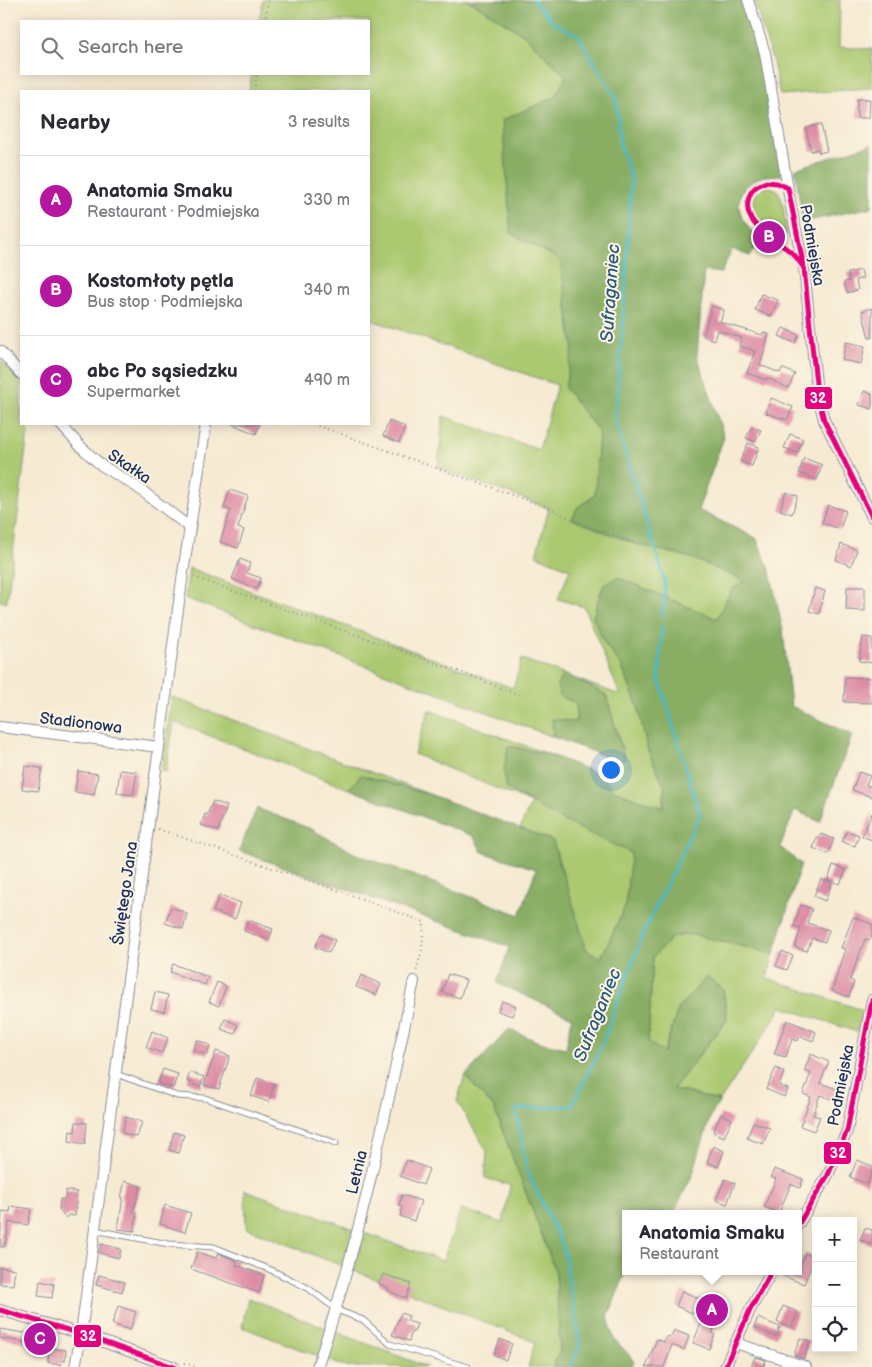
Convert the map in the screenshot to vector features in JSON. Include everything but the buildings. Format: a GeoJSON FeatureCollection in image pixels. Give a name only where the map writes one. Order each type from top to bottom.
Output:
{"type":"FeatureCollection","features":[{"type":"Feature","properties":{"kind":"street","name":"Podmiejska"},"geometry":{"type":"LineString","coordinates":[[748,0],[765,53],[804,268],[817,393],[824,420],[872,517]]}},
{"type":"Feature","properties":{"kind":"street"},"geometry":{"type":"LineString","coordinates":[[0,351],[20,373]]}},
{"type":"Feature","properties":{"kind":"street","name":"Skałka"},"geometry":{"type":"LineString","coordinates":[[61,425],[101,465],[137,487],[190,527]]}},
{"type":"Feature","properties":{"kind":"street","name":"Świętego Jana"},"geometry":{"type":"LineString","coordinates":[[75,1367],[183,573],[206,425]]}},
{"type":"Feature","properties":{"kind":"street","name":"Stadionowa"},"geometry":{"type":"LineString","coordinates":[[0,727],[159,747]]}},
{"type":"Feature","properties":{"kind":"street","name":"Letnia"},"geometry":{"type":"LineString","coordinates":[[317,1367],[337,1310],[380,1137],[414,981]]}},
{"type":"Feature","properties":{"kind":"street","name":"Podmiejska"},"geometry":{"type":"LineString","coordinates":[[802,1218],[828,1175],[848,1131],[868,1040],[872,1000]]}},
{"type":"Feature","properties":{"kind":"street"},"geometry":{"type":"LineString","coordinates":[[725,1367],[750,1310],[770,1275]]}},
{"type":"Feature","properties":{"kind":"street"},"geometry":{"type":"LineString","coordinates":[[0,1310],[81,1334],[174,1367]]}},
{"type":"Feature","properties":{"kind":"street"},"geometry":{"type":"LineString","coordinates":[[736,1342],[806,1367]]}},
{"type":"Feature","properties":{"kind":"lane"},"geometry":{"type":"LineString","coordinates":[[788,188],[776,182],[765,182],[756,186],[750,192],[747,200],[748,211],[753,222],[794,254],[804,268]]}},
{"type":"Feature","properties":{"kind":"lane"},"geometry":{"type":"LineString","coordinates":[[116,1073],[178,1096],[205,1098],[336,1143]]}},
{"type":"Feature","properties":{"kind":"lane"},"geometry":{"type":"LineString","coordinates":[[94,1230],[169,1244],[214,1247],[308,1288],[337,1310],[363,1320],[390,1344],[468,1367]]}},
{"type":"Feature","properties":{"kind":"path"},"geometry":{"type":"LineString","coordinates":[[265,20],[268,0]]}},
{"type":"Feature","properties":{"kind":"path"},"geometry":{"type":"LineString","coordinates":[[254,90],[257,75]]}},
{"type":"Feature","properties":{"kind":"path"},"geometry":{"type":"LineString","coordinates":[[316,425],[549,508],[636,544]]}},
{"type":"Feature","properties":{"kind":"path"},"geometry":{"type":"LineString","coordinates":[[183,573],[466,674],[520,696]]}},
{"type":"Feature","properties":{"kind":"path"},"geometry":{"type":"LineString","coordinates":[[149,826],[357,897],[424,922],[422,950],[414,981]]}},
{"type":"Feature","properties":{"kind":"green space"},"geometry":{"type":"Polygon","coordinates":[[[263,0],[465,0],[474,3],[524,35],[566,76],[555,97],[511,233],[560,260],[573,347],[565,388],[599,432],[596,495],[577,508],[636,544],[692,558],[745,581],[731,590],[717,619],[617,577],[603,586],[593,617],[605,644],[622,667],[638,707],[648,751],[665,787],[663,808],[613,790],[601,775],[602,755],[625,759],[606,695],[576,679],[620,695],[584,607],[558,599],[570,569],[536,555],[549,508],[438,468],[443,416],[539,450],[557,385],[370,319],[370,90],[249,90],[252,75],[370,75],[370,20],[259,20],[263,0]]]}},
{"type":"Feature","properties":{"kind":"green space"},"geometry":{"type":"Polygon","coordinates":[[[465,0],[743,0],[761,54],[782,175],[756,179],[745,188],[741,195],[739,209],[745,222],[760,240],[750,256],[732,249],[721,273],[704,271],[697,355],[724,437],[698,510],[756,538],[769,567],[783,631],[791,706],[852,735],[820,822],[795,810],[780,847],[801,864],[774,954],[691,934],[672,937],[653,957],[648,1041],[664,1053],[679,1007],[707,977],[723,989],[727,1019],[673,1089],[720,1101],[711,1115],[692,1176],[675,1210],[622,1210],[622,1275],[624,1275],[608,1317],[614,1339],[634,1360],[632,1367],[553,1367],[560,1351],[556,1273],[494,1108],[465,1076],[509,1029],[539,1042],[566,1048],[572,1017],[497,983],[509,947],[239,851],[257,808],[311,829],[356,854],[520,915],[536,869],[482,852],[473,836],[349,789],[361,775],[434,796],[553,841],[586,949],[601,958],[625,907],[631,853],[555,817],[506,788],[504,770],[508,746],[548,754],[601,775],[613,790],[663,808],[665,787],[648,751],[638,707],[622,667],[605,644],[593,617],[603,586],[617,577],[717,619],[731,590],[745,581],[692,558],[636,544],[572,519],[577,508],[595,495],[599,432],[565,388],[573,347],[560,260],[511,233],[502,120],[555,97],[566,76],[524,35],[474,3],[465,0]]]}},
{"type":"Feature","properties":{"kind":"green space"},"geometry":{"type":"Polygon","coordinates":[[[754,0],[840,0],[839,47],[872,49],[872,88],[780,95],[773,62],[754,0]]]}},
{"type":"Feature","properties":{"kind":"green space"},"geometry":{"type":"Polygon","coordinates":[[[872,144],[872,207],[803,222],[795,169],[872,144]]]}},
{"type":"Feature","properties":{"kind":"green space"},"geometry":{"type":"Polygon","coordinates":[[[765,187],[774,188],[779,193],[784,211],[786,235],[780,236],[754,215],[755,196],[765,187]]]}},
{"type":"Feature","properties":{"kind":"green space"},"geometry":{"type":"Polygon","coordinates":[[[1,361],[20,382],[20,425],[29,425],[7,602],[0,601],[1,361]]]}},
{"type":"Feature","properties":{"kind":"green space"},"geometry":{"type":"Polygon","coordinates":[[[189,568],[513,688],[522,659],[563,674],[557,685],[560,696],[577,704],[576,723],[553,719],[553,737],[185,598],[189,568]]]}},
{"type":"Feature","properties":{"kind":"green space"},"geometry":{"type":"Polygon","coordinates":[[[563,674],[606,695],[625,760],[602,755],[553,737],[552,719],[576,722],[576,704],[560,696],[557,685],[563,674]]]}},
{"type":"Feature","properties":{"kind":"green space"},"geometry":{"type":"Polygon","coordinates":[[[172,697],[434,796],[361,775],[349,789],[174,722],[166,772],[161,771],[172,697]]]}},
{"type":"Feature","properties":{"kind":"green space"},"geometry":{"type":"Polygon","coordinates":[[[429,710],[548,754],[508,746],[555,817],[632,853],[625,907],[601,958],[586,949],[553,841],[520,828],[531,803],[414,754],[429,710]]]}},
{"type":"Feature","properties":{"kind":"green space"},"geometry":{"type":"Polygon","coordinates":[[[691,934],[774,954],[767,978],[862,1010],[857,1032],[782,1007],[720,1101],[673,1089],[727,1020],[723,989],[707,977],[679,1007],[663,1053],[648,1041],[653,957],[672,937],[691,934]]]}},
{"type":"Feature","properties":{"kind":"green space"},"geometry":{"type":"Polygon","coordinates":[[[465,1076],[494,1108],[556,1273],[560,1351],[553,1367],[528,1367],[535,1342],[246,1228],[245,1190],[443,1261],[461,1209],[503,1223],[510,1185],[485,1178],[487,1151],[457,1101],[465,1076]]]}},
{"type":"Feature","properties":{"kind":"green space"},"geometry":{"type":"Polygon","coordinates":[[[248,1298],[427,1367],[346,1367],[242,1327],[248,1298]]]}},
{"type":"Feature","properties":{"kind":"waterway","name":"Sufraganiec"},"geometry":{"type":"LineString","coordinates":[[533,0],[554,23],[578,35],[616,98],[620,145],[631,178],[626,281],[615,420],[665,582],[663,615]]}},
{"type":"Feature","properties":{"kind":"waterway","name":"Sufraganiec"},"geometry":{"type":"LineString","coordinates":[[571,1367],[580,1345],[563,1246],[527,1171],[516,1109],[572,1106],[601,1047],[643,934],[700,815],[659,679],[662,626]]}},
{"type":"Feature","properties":{"kind":"transit line","name":"32"},"geometry":{"type":"LineString","coordinates":[[766,182],[777,183],[788,188],[804,268],[792,253],[761,230],[754,223],[750,215],[748,207],[750,194],[756,187],[766,182]]}},
{"type":"Feature","properties":{"kind":"transit line","name":"32"},"geometry":{"type":"LineString","coordinates":[[804,268],[817,393],[824,420],[872,517]]}},
{"type":"Feature","properties":{"kind":"transit line","name":"32"},"geometry":{"type":"LineString","coordinates":[[802,1218],[828,1175],[847,1131],[872,1000]]}},
{"type":"Feature","properties":{"kind":"transit line","name":"32"},"geometry":{"type":"LineString","coordinates":[[725,1367],[750,1310],[770,1275]]}},
{"type":"Feature","properties":{"kind":"transit line","name":"32"},"geometry":{"type":"LineString","coordinates":[[0,1310],[81,1334],[174,1367]]}},
{"type":"Feature","properties":{"kind":"place","name":"Kostomłoty pętla"},"geometry":{"type":"Point","coordinates":[769,237]}},
{"type":"Feature","properties":{"kind":"place","name":"Anatomia Smaku"},"geometry":{"type":"Point","coordinates":[712,1310]}},
{"type":"Feature","properties":{"kind":"place","name":"abc Po sąsiedzku"},"geometry":{"type":"Point","coordinates":[40,1339]}}]}
